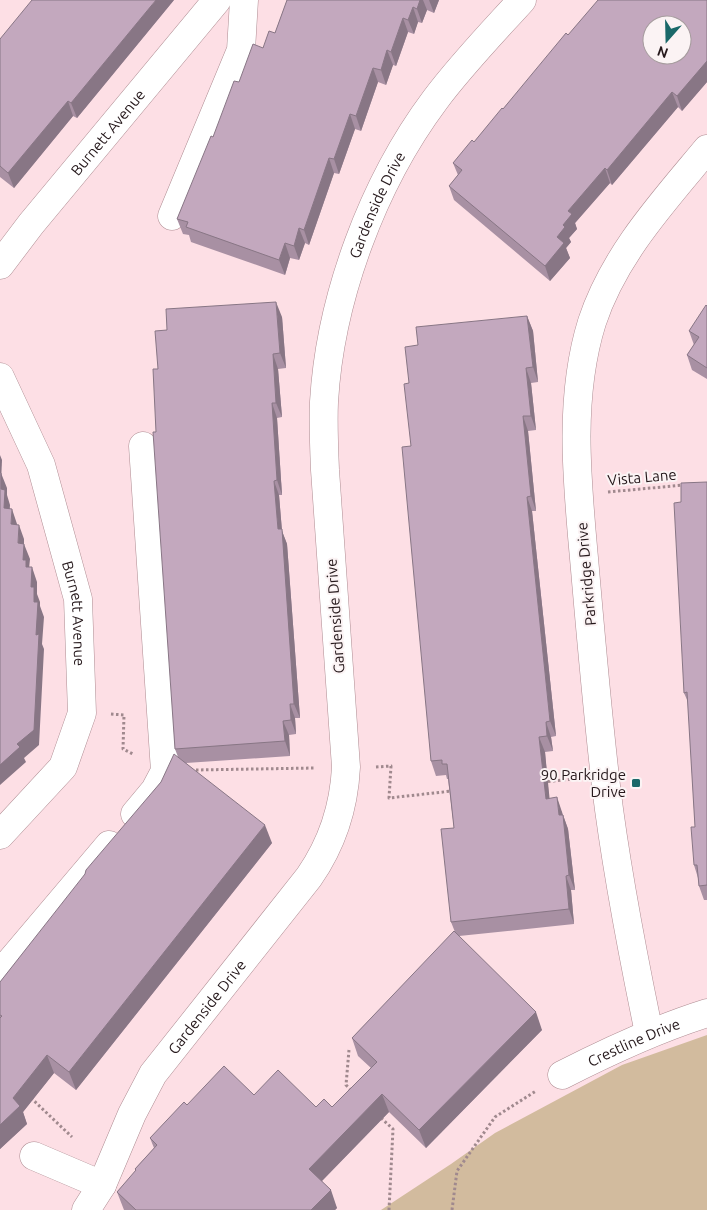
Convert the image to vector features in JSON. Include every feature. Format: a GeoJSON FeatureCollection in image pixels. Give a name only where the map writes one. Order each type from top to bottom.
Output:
{"type":"FeatureCollection","features":[{"type":"Feature","properties":{"kind":"street","name":"Burnett Avenue"},"geometry":{"type":"LineString","coordinates":[[0,265],[217,0]]}},
{"type":"Feature","properties":{"kind":"street"},"geometry":{"type":"LineString","coordinates":[[172,216],[241,50],[244,0]]}},
{"type":"Feature","properties":{"kind":"street","name":"Gardenside Drive"},"geometry":{"type":"LineString","coordinates":[[86,1210],[102,1184],[132,1114],[153,1074],[309,878],[324,853],[336,826],[344,798],[346,767],[325,470],[324,423],[329,359],[338,315],[349,272],[363,231],[381,190],[403,150],[435,100],[470,56],[522,0]]}},
{"type":"Feature","properties":{"kind":"street","name":"Parkridge Drive"},"geometry":{"type":"LineString","coordinates":[[649,1033],[627,922],[606,788],[580,494],[577,438],[579,389],[586,343],[601,300],[625,254],[707,148]]}},
{"type":"Feature","properties":{"kind":"street","name":"Burnett Avenue"},"geometry":{"type":"LineString","coordinates":[[0,377],[41,465],[78,599],[82,714],[64,767],[0,835]]}},
{"type":"Feature","properties":{"kind":"street"},"geometry":{"type":"LineString","coordinates":[[0,974],[155,790],[165,771],[143,446]]}},
{"type":"Feature","properties":{"kind":"street","name":"Crestline Drive"},"geometry":{"type":"LineString","coordinates":[[562,1076],[605,1053],[649,1033],[707,1013]]}},
{"type":"Feature","properties":{"kind":"street"},"geometry":{"type":"LineString","coordinates":[[34,1156],[102,1184]]}},
{"type":"Feature","properties":{"kind":"path","name":"Vista Lane"},"geometry":{"type":"LineString","coordinates":[[580,494],[690,485]]}},
{"type":"Feature","properties":{"kind":"path"},"geometry":{"type":"LineString","coordinates":[[349,1050],[346,1085],[352,1092]]}},
{"type":"Feature","properties":{"kind":"path"},"geometry":{"type":"LineString","coordinates":[[452,1210],[457,1170],[495,1117],[562,1076]]}},
{"type":"Feature","properties":{"kind":"path"},"geometry":{"type":"LineString","coordinates":[[29,1096],[72,1137]]}},
{"type":"Feature","properties":{"kind":"path"},"geometry":{"type":"LineString","coordinates":[[380,1117],[393,1129],[389,1210]]}},
{"type":"Feature","properties":{"kind":"shaded area"},"geometry":{"type":"Polygon","coordinates":[[[707,1035],[707,1210],[381,1210],[495,1133],[622,1065],[707,1035]]]}},
{"type":"Feature","properties":{"kind":"building"},"geometry":{"type":"Polygon","coordinates":[[[32,0],[156,0],[71,103],[68,101],[8,173],[0,166],[0,39],[32,0]]]}},
{"type":"Feature","properties":{"kind":"building"},"geometry":{"type":"Polygon","coordinates":[[[287,0],[420,0],[417,9],[413,7],[408,20],[403,18],[391,52],[387,50],[381,70],[373,68],[356,116],[350,114],[334,159],[329,158],[304,230],[299,228],[294,246],[285,243],[279,260],[186,227],[188,222],[177,219],[211,136],[213,137],[234,81],[239,82],[253,44],[263,48],[269,31],[275,33],[287,0]]]}},
{"type":"Feature","properties":{"kind":"building"},"geometry":{"type":"Polygon","coordinates":[[[598,0],[707,0],[707,61],[677,96],[672,92],[607,170],[605,168],[568,211],[572,214],[563,225],[565,227],[557,237],[564,243],[545,266],[449,186],[462,170],[453,163],[472,140],[474,142],[503,109],[566,33],[568,35],[598,0]]]}},
{"type":"Feature","properties":{"kind":"building"},"geometry":{"type":"Polygon","coordinates":[[[276,302],[280,353],[273,354],[276,403],[272,403],[277,480],[274,481],[278,529],[282,529],[294,704],[290,704],[291,720],[283,721],[285,741],[175,749],[153,432],[156,432],[153,369],[158,369],[155,331],[167,330],[166,309],[276,302]]]}},
{"type":"Feature","properties":{"kind":"building"},"geometry":{"type":"Polygon","coordinates":[[[706,305],[707,368],[687,355],[699,337],[689,331],[706,305]]]}},
{"type":"Feature","properties":{"kind":"building"},"geometry":{"type":"Polygon","coordinates":[[[527,316],[533,367],[526,368],[531,416],[523,416],[531,496],[527,497],[550,721],[546,722],[547,736],[539,737],[546,799],[557,797],[559,815],[563,815],[569,875],[566,876],[569,909],[451,922],[441,829],[454,828],[447,764],[442,764],[442,760],[431,761],[402,447],[411,446],[404,384],[409,383],[405,347],[418,345],[416,327],[527,316]]]}},
{"type":"Feature","properties":{"kind":"building"},"geometry":{"type":"Polygon","coordinates":[[[0,472],[1,489],[5,490],[4,508],[12,509],[11,524],[19,525],[18,543],[24,544],[23,560],[26,560],[26,567],[32,567],[31,587],[34,587],[34,602],[38,602],[36,635],[39,634],[34,730],[17,744],[20,747],[0,765],[0,472]]]}},
{"type":"Feature","properties":{"kind":"building"},"geometry":{"type":"Polygon","coordinates":[[[707,482],[707,885],[699,886],[697,865],[694,865],[691,827],[695,827],[687,692],[684,693],[674,503],[681,502],[681,483],[707,482]]]}},
{"type":"Feature","properties":{"kind":"building"},"geometry":{"type":"Polygon","coordinates":[[[174,754],[265,825],[69,1072],[47,1055],[13,1098],[20,1106],[0,1125],[0,1018],[2,1016],[0,1015],[0,982],[85,874],[86,870],[161,782],[174,754]]]}},
{"type":"Feature","properties":{"kind":"building"},"geometry":{"type":"Polygon","coordinates":[[[454,931],[536,1012],[419,1130],[382,1094],[309,1169],[331,1190],[311,1210],[136,1210],[117,1192],[157,1145],[150,1138],[184,1102],[187,1105],[224,1066],[254,1095],[278,1070],[316,1107],[324,1099],[332,1107],[377,1062],[352,1038],[454,931]]]}},
{"type":"Feature","properties":{"kind":"place","name":"90 Parkridge Drive"},"geometry":{"type":"Point","coordinates":[636,783]}}]}
